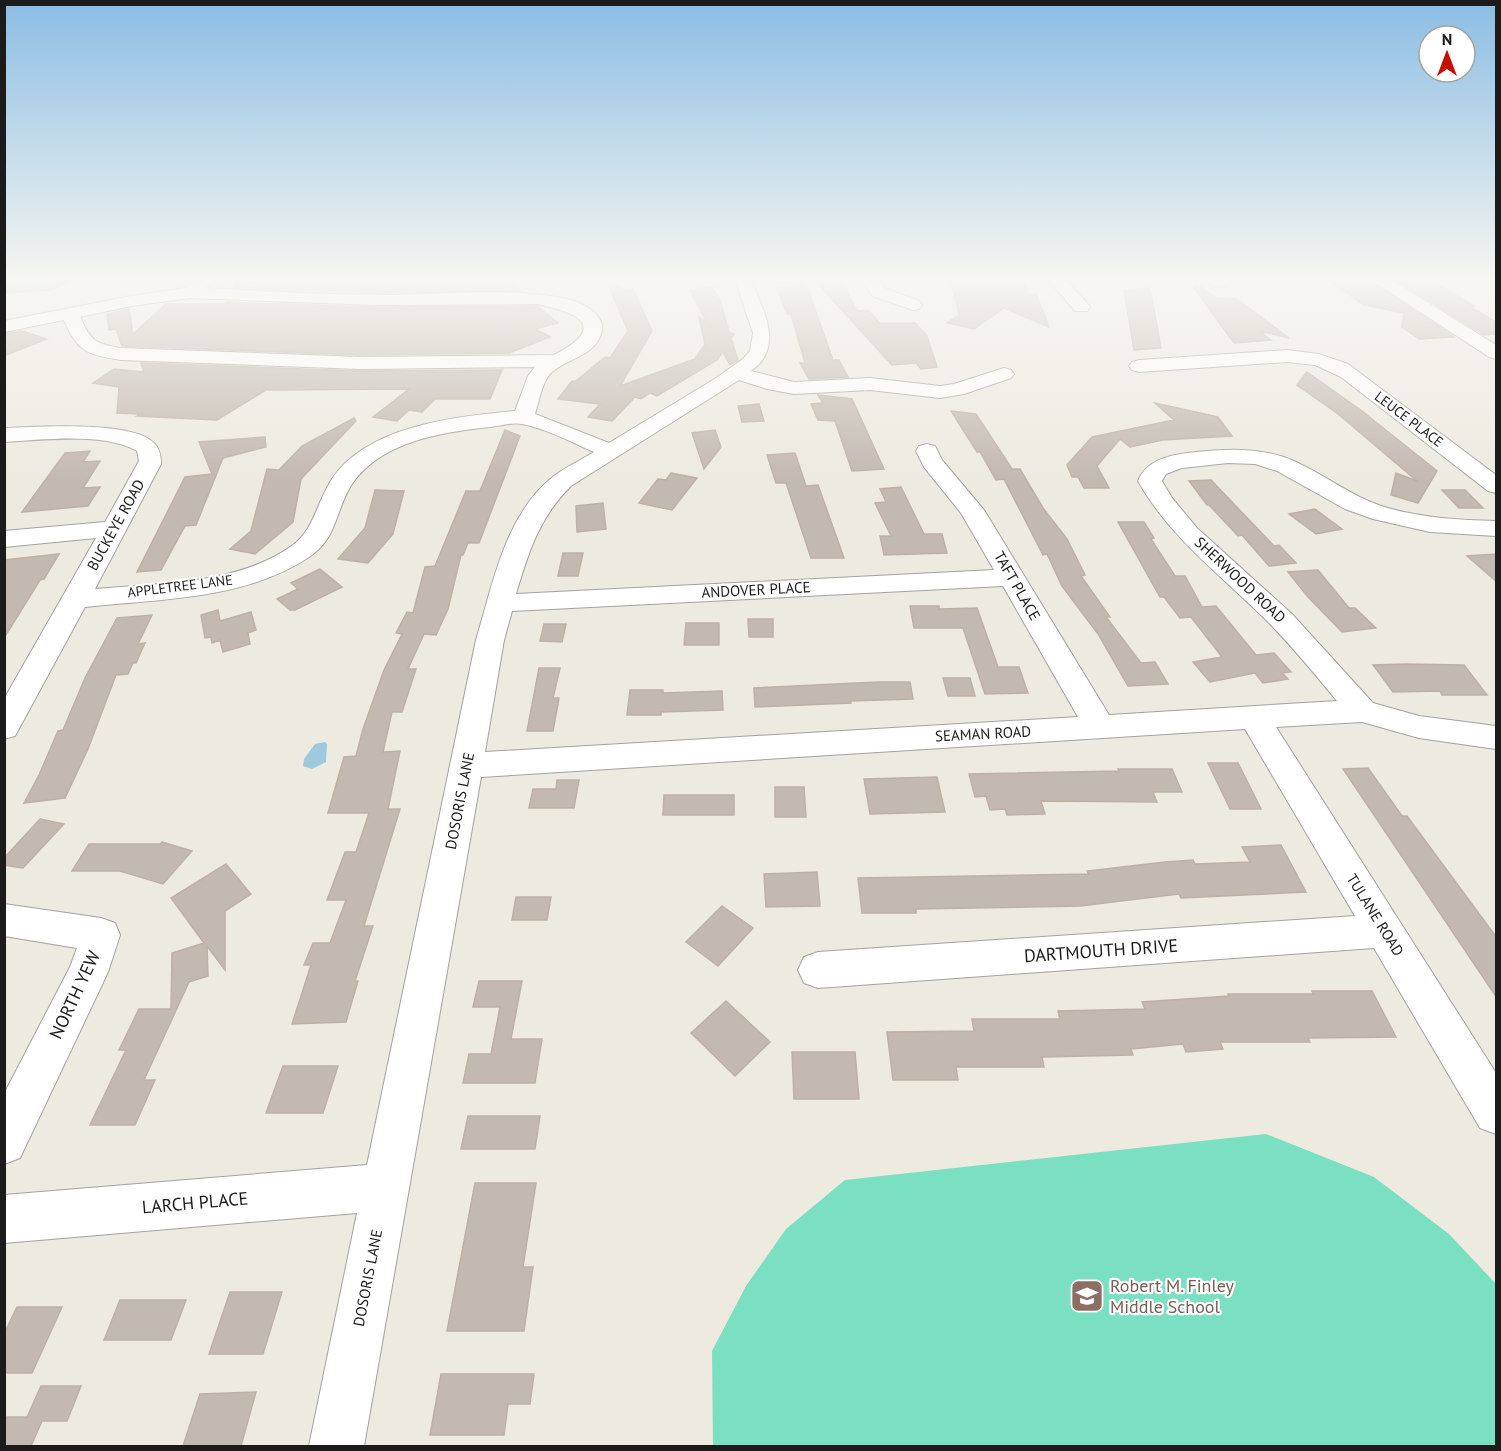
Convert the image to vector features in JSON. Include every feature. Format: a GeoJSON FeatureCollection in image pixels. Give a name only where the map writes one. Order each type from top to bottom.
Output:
{"type":"FeatureCollection","features":[{"type":"Feature","properties":{"kind":"street"},"geometry":{"type":"LineString","coordinates":[[86,345],[96,351],[121,354],[360,363],[556,361]]}},
{"type":"Feature","properties":{"kind":"street"},"geometry":{"type":"LineString","coordinates":[[523,417],[538,376],[556,361],[584,345]]}},
{"type":"Feature","properties":{"kind":"street","name":"DOSORIS LANE"},"geometry":{"type":"LineString","coordinates":[[336,1446],[468,765],[490,640],[522,536],[542,500],[562,481],[737,373],[755,357],[761,345]]}},
{"type":"Feature","properties":{"kind":"street"},"geometry":{"type":"LineString","coordinates":[[1484,345],[1497,353]]}},
{"type":"Feature","properties":{"kind":"street","name":"LEUCE PLACE"},"geometry":{"type":"LineString","coordinates":[[1139,366],[1287,356],[1328,362],[1348,373],[1497,486]]}},
{"type":"Feature","properties":{"kind":"street"},"geometry":{"type":"LineString","coordinates":[[737,373],[774,385],[794,387],[870,384],[940,392],[957,390],[1004,375]]}},
{"type":"Feature","properties":{"kind":"street","name":"APPLETREE LANE"},"geometry":{"type":"LineString","coordinates":[[75,599],[218,584],[272,568],[301,551],[317,537],[329,516],[336,492],[345,477],[365,459],[384,447],[415,434],[446,426],[523,417],[610,451]]}},
{"type":"Feature","properties":{"kind":"street","name":"BUCKEYE ROAD"},"geometry":{"type":"LineString","coordinates":[[4,435],[104,435],[133,440],[145,446],[150,455],[150,464],[4,728]]}},
{"type":"Feature","properties":{"kind":"street","name":"TAFT PLACE"},"geometry":{"type":"LineString","coordinates":[[927,451],[932,462],[972,510],[1100,727]]}},
{"type":"Feature","properties":{"kind":"street","name":"SHERWOOD ROAD"},"geometry":{"type":"LineString","coordinates":[[1362,711],[1296,633],[1202,547],[1156,492],[1150,481],[1153,473],[1169,464],[1190,460],[1252,457],[1272,461],[1293,470],[1325,491],[1366,509],[1432,525],[1497,528]]}},
{"type":"Feature","properties":{"kind":"street"},"geometry":{"type":"LineString","coordinates":[[4,538],[113,529]]}},
{"type":"Feature","properties":{"kind":"street","name":"ANDOVER PLACE"},"geometry":{"type":"LineString","coordinates":[[501,603],[1011,577]]}},
{"type":"Feature","properties":{"kind":"street","name":"SEAMAN ROAD"},"geometry":{"type":"LineString","coordinates":[[468,765],[1362,711],[1419,727],[1497,737]]}},
{"type":"Feature","properties":{"kind":"street","name":"TULANE ROAD"},"geometry":{"type":"LineString","coordinates":[[1253,717],[1497,1112]]}},
{"type":"Feature","properties":{"kind":"street","name":"NORTH YEW"},"geometry":{"type":"LineString","coordinates":[[4,920],[101,935],[88,972],[4,1142]]}},
{"type":"Feature","properties":{"kind":"street","name":"DARTMOUTH DRIVE"},"geometry":{"type":"LineString","coordinates":[[818,970],[1385,932]]}},
{"type":"Feature","properties":{"kind":"street","name":"LARCH PLACE"},"geometry":{"type":"LineString","coordinates":[[4,1219],[385,1187]]}},
{"type":"Feature","properties":{"kind":"green space","name":"Robert M. Finley Middle School"},"geometry":{"type":"Polygon","coordinates":[[[1266,1134],[1374,1177],[1449,1234],[1496,1284],[1496,1446],[713,1446],[712,1351],[746,1286],[786,1229],[845,1180],[1266,1134]]]}},
{"type":"Feature","properties":{"kind":"water"},"geometry":{"type":"Polygon","coordinates":[[[325,742],[327,744],[326,762],[312,769],[303,766],[304,759],[315,744],[325,742]]]}},
{"type":"Feature","properties":{"kind":"building"},"geometry":{"type":"Polygon","coordinates":[[[4,345],[33,345],[4,356],[4,345]]]}},
{"type":"Feature","properties":{"kind":"building"},"geometry":{"type":"Polygon","coordinates":[[[530,345],[509,353],[360,355],[122,346],[530,345]]]}},
{"type":"Feature","properties":{"kind":"building"},"geometry":{"type":"Polygon","coordinates":[[[619,345],[644,345],[620,386],[695,359],[705,345],[733,345],[738,360],[730,365],[723,352],[717,360],[657,396],[650,393],[641,399],[635,397],[612,421],[588,417],[600,404],[558,399],[572,381],[576,381],[605,357],[610,358],[619,345]]]}},
{"type":"Feature","properties":{"kind":"building"},"geometry":{"type":"Polygon","coordinates":[[[800,345],[828,345],[833,360],[839,360],[848,377],[809,379],[800,363],[805,363],[800,345]]]}},
{"type":"Feature","properties":{"kind":"building"},"geometry":{"type":"Polygon","coordinates":[[[873,345],[930,345],[937,367],[921,369],[916,363],[892,365],[873,345]]]}},
{"type":"Feature","properties":{"kind":"building"},"geometry":{"type":"Polygon","coordinates":[[[1133,345],[1160,345],[1161,348],[1134,350],[1133,345]]]}},
{"type":"Feature","properties":{"kind":"building"},"geometry":{"type":"Polygon","coordinates":[[[141,363],[360,371],[502,370],[490,399],[435,399],[422,412],[409,410],[397,421],[373,417],[409,389],[266,390],[217,420],[117,413],[119,387],[93,383],[114,369],[144,372],[141,363]]]}},
{"type":"Feature","properties":{"kind":"building"},"geometry":{"type":"Polygon","coordinates":[[[1307,372],[1362,411],[1437,471],[1418,503],[1391,495],[1396,473],[1417,481],[1338,414],[1297,385],[1307,372]]]}},
{"type":"Feature","properties":{"kind":"building"},"geometry":{"type":"Polygon","coordinates":[[[818,395],[852,399],[884,469],[852,471],[835,421],[818,420],[811,404],[823,403],[818,395]]]}},
{"type":"Feature","properties":{"kind":"building"},"geometry":{"type":"Polygon","coordinates":[[[1155,403],[1218,417],[1232,436],[1163,440],[1130,447],[1120,439],[1097,466],[1109,488],[1084,488],[1078,477],[1072,477],[1067,465],[1092,437],[1174,420],[1155,403]]]}},
{"type":"Feature","properties":{"kind":"building"},"geometry":{"type":"Polygon","coordinates":[[[759,404],[764,421],[742,422],[738,406],[759,404]]]}},
{"type":"Feature","properties":{"kind":"building"},"geometry":{"type":"Polygon","coordinates":[[[951,411],[976,414],[1012,469],[1020,469],[1043,508],[1067,539],[1085,575],[1081,576],[1110,617],[1106,617],[1141,663],[1155,662],[1168,684],[1128,686],[1098,634],[1062,586],[1047,554],[1043,555],[1004,479],[996,480],[980,452],[977,452],[951,411]]]}},
{"type":"Feature","properties":{"kind":"building"},"geometry":{"type":"Polygon","coordinates":[[[354,418],[356,421],[301,479],[293,522],[255,554],[230,549],[251,531],[267,469],[279,470],[302,446],[354,418]]]}},
{"type":"Feature","properties":{"kind":"building"},"geometry":{"type":"Polygon","coordinates":[[[505,430],[520,436],[479,543],[468,543],[461,555],[448,609],[436,635],[424,634],[408,669],[416,669],[402,712],[392,712],[383,752],[400,751],[388,809],[400,809],[364,926],[373,926],[355,981],[358,981],[346,1022],[292,1024],[311,965],[304,965],[313,943],[330,943],[346,900],[327,900],[345,852],[356,852],[369,813],[328,813],[344,757],[356,756],[384,670],[402,634],[396,633],[407,612],[413,613],[425,567],[435,566],[466,491],[480,491],[505,430]]]}},
{"type":"Feature","properties":{"kind":"building"},"geometry":{"type":"Polygon","coordinates":[[[715,430],[721,447],[704,469],[692,433],[715,430]]]}},
{"type":"Feature","properties":{"kind":"building"},"geometry":{"type":"Polygon","coordinates":[[[265,437],[266,447],[223,458],[196,525],[185,526],[161,570],[137,572],[185,477],[212,474],[199,442],[265,437]]]}},
{"type":"Feature","properties":{"kind":"building"},"geometry":{"type":"Polygon","coordinates":[[[90,451],[83,462],[100,461],[83,488],[100,487],[88,506],[22,512],[65,453],[90,451]]]}},
{"type":"Feature","properties":{"kind":"building"},"geometry":{"type":"Polygon","coordinates":[[[795,453],[806,486],[818,485],[844,558],[811,558],[786,483],[776,483],[767,455],[795,453]]]}},
{"type":"Feature","properties":{"kind":"building"},"geometry":{"type":"Polygon","coordinates":[[[671,473],[697,478],[672,510],[639,503],[658,479],[666,480],[671,473]]]}},
{"type":"Feature","properties":{"kind":"building"},"geometry":{"type":"Polygon","coordinates":[[[1211,480],[1274,546],[1279,545],[1296,563],[1269,566],[1242,535],[1238,536],[1207,505],[1189,481],[1211,480]]]}},
{"type":"Feature","properties":{"kind":"building"},"geometry":{"type":"Polygon","coordinates":[[[901,487],[924,534],[942,534],[947,553],[884,555],[880,536],[891,536],[875,503],[886,502],[880,489],[901,487]]]}},
{"type":"Feature","properties":{"kind":"building"},"geometry":{"type":"Polygon","coordinates":[[[375,490],[404,491],[393,534],[368,563],[338,559],[365,528],[375,490]]]}},
{"type":"Feature","properties":{"kind":"building"},"geometry":{"type":"Polygon","coordinates":[[[1442,490],[1465,490],[1483,508],[1459,508],[1442,490]]]}},
{"type":"Feature","properties":{"kind":"building"},"geometry":{"type":"Polygon","coordinates":[[[603,503],[606,529],[577,532],[576,506],[603,503]]]}},
{"type":"Feature","properties":{"kind":"building"},"geometry":{"type":"Polygon","coordinates":[[[1315,509],[1342,529],[1316,534],[1289,514],[1315,509]]]}},
{"type":"Feature","properties":{"kind":"building"},"geometry":{"type":"Polygon","coordinates":[[[1118,522],[1144,522],[1154,538],[1151,539],[1175,576],[1185,576],[1202,607],[1216,606],[1256,655],[1274,653],[1291,672],[1282,673],[1288,679],[1263,683],[1255,673],[1210,682],[1193,662],[1222,657],[1191,617],[1180,618],[1164,597],[1160,597],[1118,522]]]}},
{"type":"Feature","properties":{"kind":"building"},"geometry":{"type":"Polygon","coordinates":[[[563,553],[583,553],[578,576],[558,576],[563,553]]]}},
{"type":"Feature","properties":{"kind":"building"},"geometry":{"type":"Polygon","coordinates":[[[59,554],[44,579],[40,580],[4,638],[4,560],[59,554]]]}},
{"type":"Feature","properties":{"kind":"building"},"geometry":{"type":"Polygon","coordinates":[[[1497,554],[1497,582],[1467,556],[1497,554]]]}},
{"type":"Feature","properties":{"kind":"building"},"geometry":{"type":"Polygon","coordinates":[[[320,569],[342,587],[295,610],[290,610],[277,599],[298,589],[291,583],[320,569]]]}},
{"type":"Feature","properties":{"kind":"building"},"geometry":{"type":"Polygon","coordinates":[[[1318,570],[1349,608],[1355,608],[1376,628],[1342,632],[1308,597],[1288,572],[1318,570]]]}},
{"type":"Feature","properties":{"kind":"building"},"geometry":{"type":"Polygon","coordinates":[[[910,606],[939,606],[939,609],[977,608],[998,667],[1019,667],[1028,693],[985,694],[963,628],[914,628],[910,606]]]}},
{"type":"Feature","properties":{"kind":"building"},"geometry":{"type":"Polygon","coordinates":[[[218,610],[220,621],[251,612],[256,630],[248,633],[250,644],[223,652],[220,640],[212,643],[211,637],[205,638],[201,615],[218,610]]]}},
{"type":"Feature","properties":{"kind":"building"},"geometry":{"type":"Polygon","coordinates":[[[152,615],[138,644],[145,643],[136,663],[133,663],[128,674],[116,675],[88,749],[65,798],[24,803],[58,731],[63,730],[85,678],[117,618],[152,615]]]}},
{"type":"Feature","properties":{"kind":"building"},"geometry":{"type":"Polygon","coordinates":[[[748,619],[773,619],[773,637],[749,637],[748,619]]]}},
{"type":"Feature","properties":{"kind":"building"},"geometry":{"type":"Polygon","coordinates":[[[686,623],[719,623],[719,645],[684,645],[686,623]]]}},
{"type":"Feature","properties":{"kind":"building"},"geometry":{"type":"Polygon","coordinates":[[[544,624],[566,624],[562,642],[540,641],[544,624]]]}},
{"type":"Feature","properties":{"kind":"building"},"geometry":{"type":"Polygon","coordinates":[[[1373,665],[1464,665],[1487,695],[1442,695],[1440,691],[1393,692],[1373,665]]]}},
{"type":"Feature","properties":{"kind":"building"},"geometry":{"type":"Polygon","coordinates":[[[539,668],[560,668],[553,698],[559,698],[553,731],[527,731],[539,668]]]}},
{"type":"Feature","properties":{"kind":"building"},"geometry":{"type":"Polygon","coordinates":[[[943,678],[970,678],[975,696],[948,696],[943,678]]]}},
{"type":"Feature","properties":{"kind":"building"},"geometry":{"type":"Polygon","coordinates":[[[910,682],[913,699],[755,707],[754,688],[910,682]]]}},
{"type":"Feature","properties":{"kind":"building"},"geometry":{"type":"Polygon","coordinates":[[[630,690],[663,690],[663,693],[722,691],[723,710],[627,715],[630,690]]]}},
{"type":"Feature","properties":{"kind":"building"},"geometry":{"type":"Polygon","coordinates":[[[1208,763],[1238,763],[1261,809],[1230,809],[1208,763]]]}},
{"type":"Feature","properties":{"kind":"building"},"geometry":{"type":"Polygon","coordinates":[[[1368,768],[1402,816],[1407,816],[1497,938],[1497,998],[1343,769],[1368,768]]]}},
{"type":"Feature","properties":{"kind":"building"},"geometry":{"type":"Polygon","coordinates":[[[1118,769],[1172,769],[1182,792],[1153,792],[1157,802],[1041,801],[1045,814],[1007,815],[1005,809],[990,810],[986,796],[975,797],[969,774],[1119,771],[1118,769]]]}},
{"type":"Feature","properties":{"kind":"building"},"geometry":{"type":"Polygon","coordinates":[[[937,777],[945,812],[870,814],[864,779],[937,777]]]}},
{"type":"Feature","properties":{"kind":"building"},"geometry":{"type":"Polygon","coordinates":[[[557,780],[579,780],[574,808],[529,808],[533,789],[556,789],[557,780]]]}},
{"type":"Feature","properties":{"kind":"building"},"geometry":{"type":"Polygon","coordinates":[[[775,787],[804,787],[806,817],[775,817],[775,787]]]}},
{"type":"Feature","properties":{"kind":"building"},"geometry":{"type":"Polygon","coordinates":[[[664,795],[734,795],[734,815],[663,815],[664,795]]]}},
{"type":"Feature","properties":{"kind":"building"},"geometry":{"type":"Polygon","coordinates":[[[40,819],[64,824],[23,868],[4,865],[4,858],[40,819]]]}},
{"type":"Feature","properties":{"kind":"building"},"geometry":{"type":"Polygon","coordinates":[[[162,842],[192,851],[163,884],[120,871],[72,871],[89,844],[160,844],[162,842]]]}},
{"type":"Feature","properties":{"kind":"building"},"geometry":{"type":"Polygon","coordinates":[[[1281,845],[1306,892],[1181,898],[1179,894],[1080,906],[916,909],[916,913],[862,913],[858,878],[1089,874],[1087,871],[1165,862],[1193,860],[1195,864],[1250,862],[1242,847],[1281,845]]]}},
{"type":"Feature","properties":{"kind":"building"},"geometry":{"type":"Polygon","coordinates":[[[226,864],[251,894],[225,911],[225,970],[207,946],[208,976],[189,982],[144,1080],[155,1080],[135,1125],[90,1125],[126,1050],[119,1050],[139,1009],[171,1009],[172,953],[204,943],[171,898],[226,864]]]}},
{"type":"Feature","properties":{"kind":"building"},"geometry":{"type":"Polygon","coordinates":[[[817,872],[820,906],[766,907],[764,874],[817,872]]]}},
{"type":"Feature","properties":{"kind":"building"},"geometry":{"type":"Polygon","coordinates":[[[516,897],[551,897],[547,920],[512,920],[516,897]]]}},
{"type":"Feature","properties":{"kind":"building"},"geometry":{"type":"Polygon","coordinates":[[[722,906],[753,928],[718,966],[686,942],[722,906]]]}},
{"type":"Feature","properties":{"kind":"building"},"geometry":{"type":"Polygon","coordinates":[[[479,981],[522,981],[511,1039],[542,1039],[535,1083],[463,1083],[469,1054],[491,1054],[500,1007],[473,1007],[479,981]]]}},
{"type":"Feature","properties":{"kind":"building"},"geometry":{"type":"Polygon","coordinates":[[[1312,991],[1372,991],[1396,1037],[1308,1038],[1310,1042],[1220,1042],[1223,1049],[1186,1052],[1183,1044],[1131,1049],[1133,1055],[1042,1057],[1044,1067],[956,1067],[958,1080],[893,1080],[887,1032],[974,1031],[972,1019],[1060,1019],[1058,1011],[1145,1009],[1142,1002],[1229,996],[1228,994],[1314,994],[1312,991]]]}},
{"type":"Feature","properties":{"kind":"building"},"geometry":{"type":"Polygon","coordinates":[[[726,1001],[770,1042],[735,1076],[691,1033],[726,1001]]]}},
{"type":"Feature","properties":{"kind":"building"},"geometry":{"type":"Polygon","coordinates":[[[792,1052],[855,1052],[859,1099],[794,1099],[792,1052]]]}},
{"type":"Feature","properties":{"kind":"building"},"geometry":{"type":"Polygon","coordinates":[[[283,1066],[338,1066],[323,1113],[266,1113],[283,1066]]]}},
{"type":"Feature","properties":{"kind":"building"},"geometry":{"type":"Polygon","coordinates":[[[468,1116],[540,1116],[535,1149],[461,1149],[468,1116]]]}},
{"type":"Feature","properties":{"kind":"building"},"geometry":{"type":"Polygon","coordinates":[[[475,1183],[536,1183],[523,1267],[533,1267],[524,1331],[447,1331],[475,1183]]]}},
{"type":"Feature","properties":{"kind":"building"},"geometry":{"type":"Polygon","coordinates":[[[230,1292],[282,1292],[263,1354],[209,1354],[230,1292]]]}},
{"type":"Feature","properties":{"kind":"building"},"geometry":{"type":"Polygon","coordinates":[[[120,1300],[186,1300],[171,1340],[104,1340],[120,1300]]]}},
{"type":"Feature","properties":{"kind":"building"},"geometry":{"type":"Polygon","coordinates":[[[17,1307],[62,1307],[32,1373],[4,1373],[4,1334],[17,1307]]]}},
{"type":"Feature","properties":{"kind":"building"},"geometry":{"type":"Polygon","coordinates":[[[441,1374],[534,1374],[530,1404],[508,1404],[504,1435],[430,1435],[441,1374]]]}},
{"type":"Feature","properties":{"kind":"building"},"geometry":{"type":"Polygon","coordinates":[[[41,1386],[81,1386],[67,1421],[42,1421],[31,1446],[4,1446],[4,1417],[27,1417],[41,1386]]]}},
{"type":"Feature","properties":{"kind":"building"},"geometry":{"type":"Polygon","coordinates":[[[256,1392],[241,1446],[183,1446],[200,1394],[256,1392]]]}},
{"type":"Feature","properties":{"kind":"place","name":"Robert M. Finley Middle School"},"geometry":{"type":"Point","coordinates":[1087,1296]}}]}
